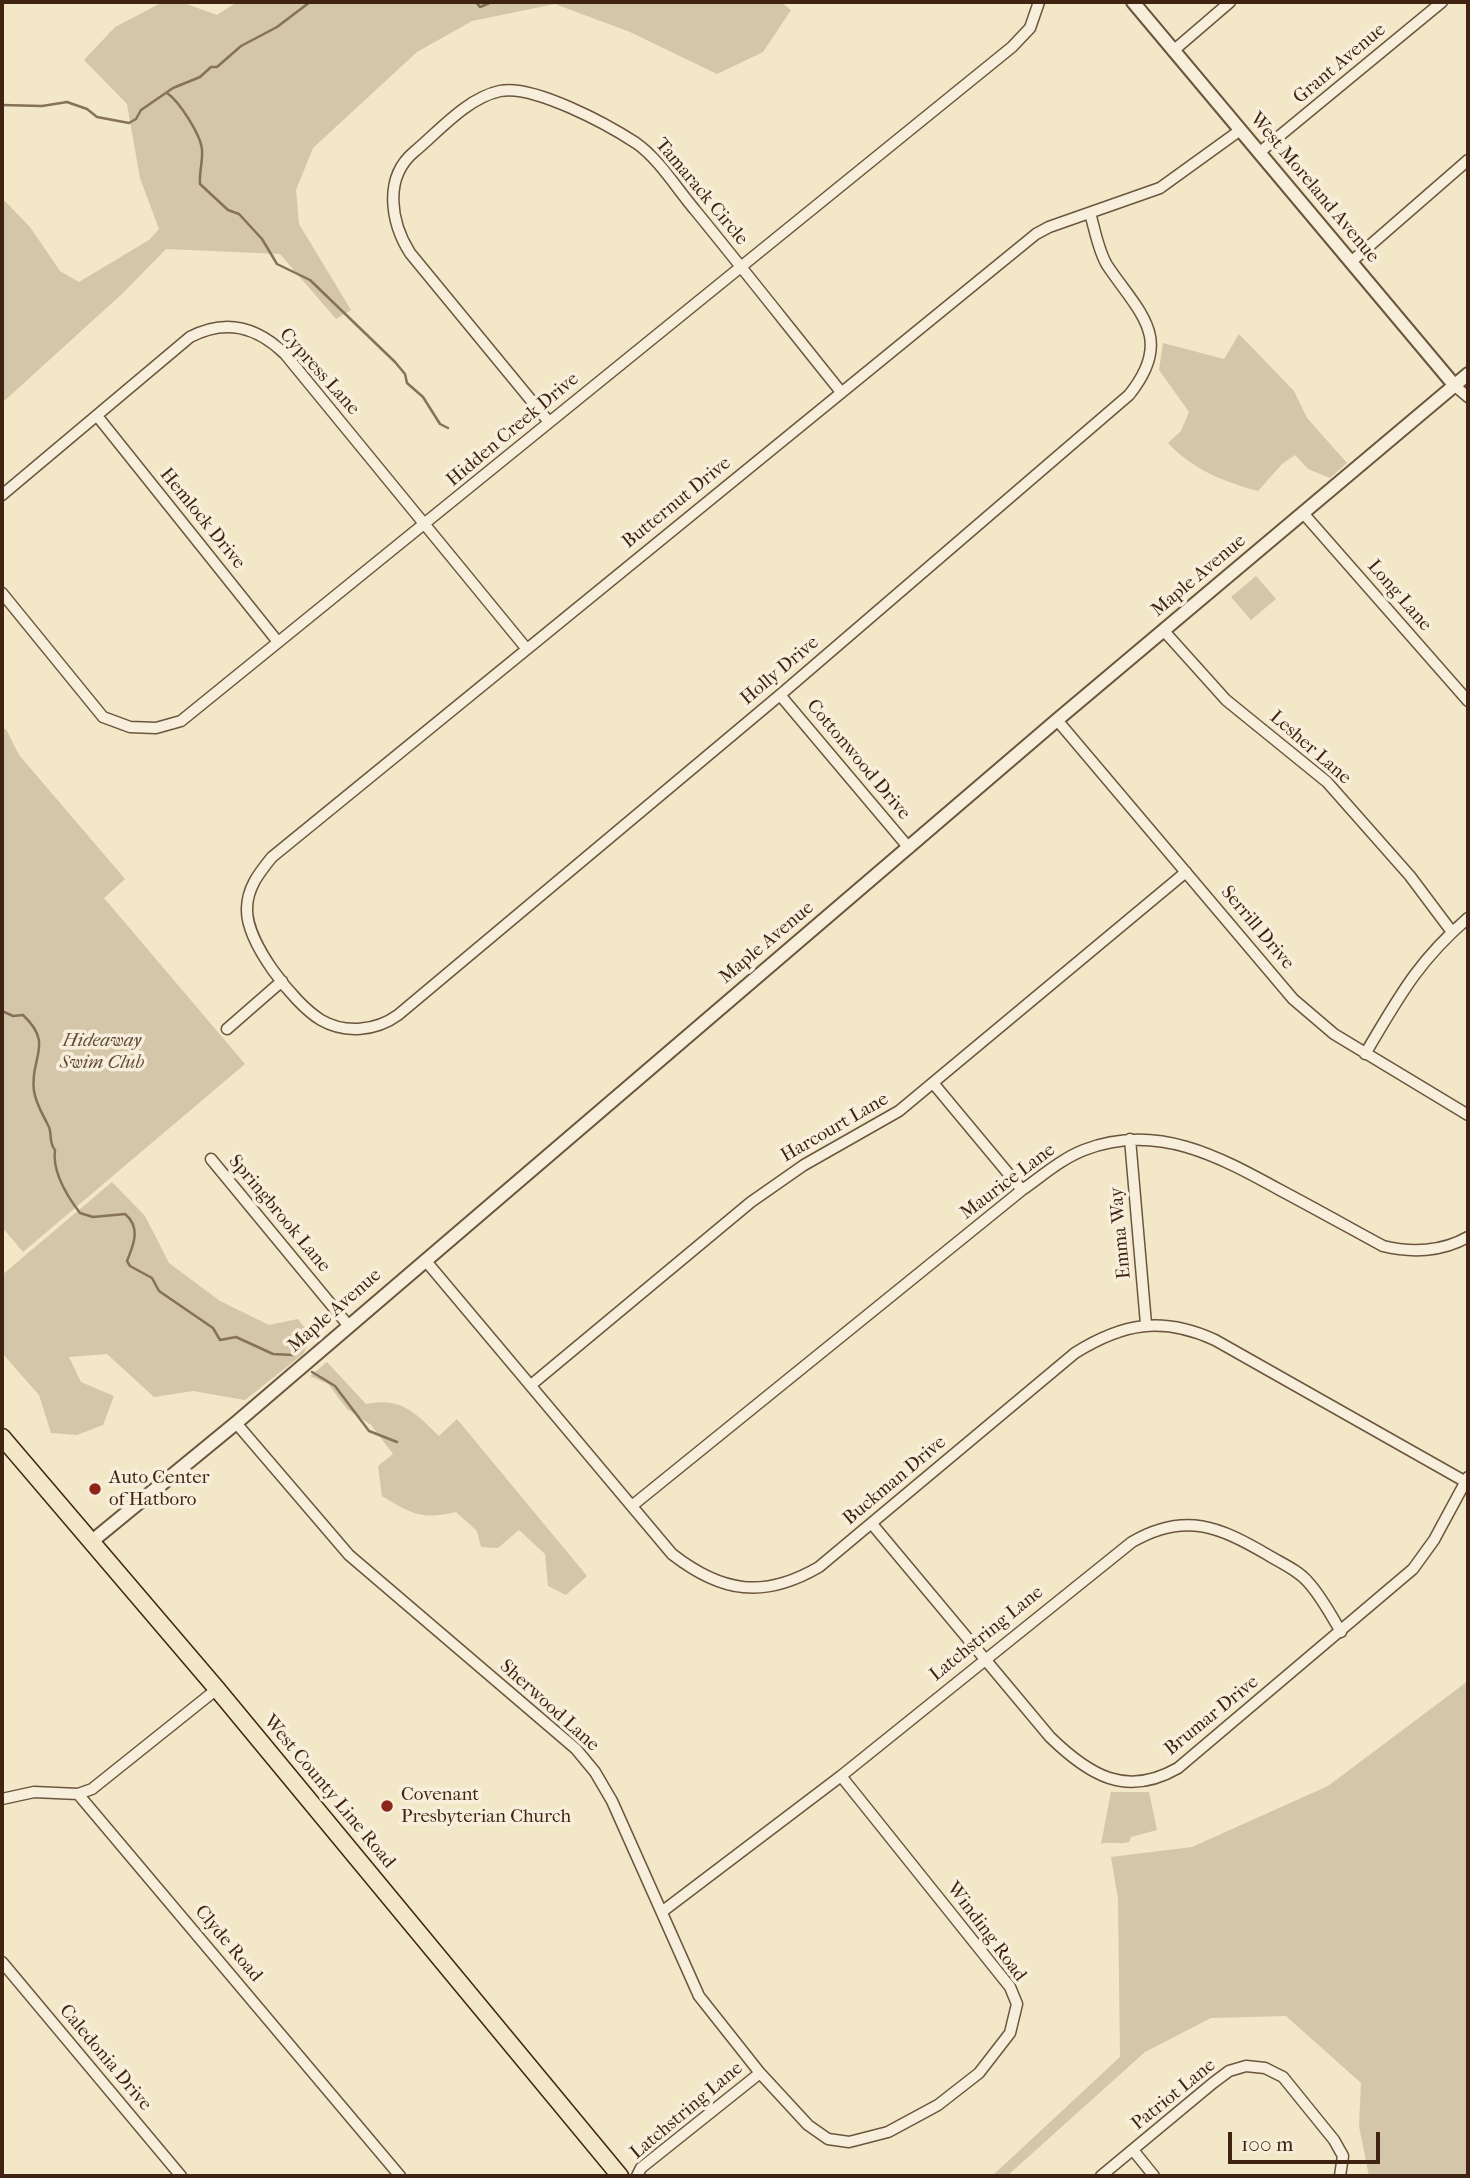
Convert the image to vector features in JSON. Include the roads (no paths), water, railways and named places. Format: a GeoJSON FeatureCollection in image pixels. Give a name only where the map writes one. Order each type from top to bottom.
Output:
{"type":"FeatureCollection","features":[{"type":"Feature","properties":{"kind":"main road","name":"West County Line Road"},"geometry":{"type":"LineString","coordinates":[[2,1437],[217,1689],[620,2176]]}},
{"type":"Feature","properties":{"kind":"street","name":"Hidden Creek Drive"},"geometry":{"type":"LineString","coordinates":[[2,593],[103,717],[130,727],[156,728],[181,721],[425,526],[549,422],[1012,47],[1030,28],[1039,2]]}},
{"type":"Feature","properties":{"kind":"street","name":"West Moreland Avenue"},"geometry":{"type":"LineString","coordinates":[[1133,2],[1455,386],[1468,397]]}},
{"type":"Feature","properties":{"kind":"street"},"geometry":{"type":"LineString","coordinates":[[1173,51],[1230,2]]}},
{"type":"Feature","properties":{"kind":"street","name":"Grant Avenue"},"geometry":{"type":"LineString","coordinates":[[1260,152],[1441,2]]}},
{"type":"Feature","properties":{"kind":"street","name":"Tamarack Circle"},"geometry":{"type":"LineString","coordinates":[[549,422],[410,253],[396,223],[394,192],[402,167],[408,158],[471,105],[499,91],[534,92],[636,143],[742,268],[841,392]]}},
{"type":"Feature","properties":{"kind":"street","name":"Butternut Drive"},"geometry":{"type":"LineString","coordinates":[[282,981],[251,934],[246,907],[254,881],[272,857],[1037,234],[1049,227],[1140,196],[1175,180],[1240,131]]}},
{"type":"Feature","properties":{"kind":"street"},"geometry":{"type":"LineString","coordinates":[[1352,261],[1468,160]]}},
{"type":"Feature","properties":{"kind":"street","name":"Holly Drive"},"geometry":{"type":"LineString","coordinates":[[282,981],[310,1011],[332,1024],[368,1029],[388,1022],[780,695],[1138,384],[1152,349],[1147,321],[1139,306],[1106,263],[1090,213]]}},
{"type":"Feature","properties":{"kind":"street","name":"Cypress Lane"},"geometry":{"type":"LineString","coordinates":[[2,495],[190,337],[206,328],[237,327],[252,330],[264,336],[285,354],[526,648]]}},
{"type":"Feature","properties":{"kind":"street","name":"Maple Avenue"},"geometry":{"type":"LineString","coordinates":[[91,1542],[236,1423],[1057,720],[1468,374]]}},
{"type":"Feature","properties":{"kind":"street","name":"Hemlock Drive"},"geometry":{"type":"LineString","coordinates":[[98,417],[278,642]]}},
{"type":"Feature","properties":{"kind":"street","name":"Long Lane"},"geometry":{"type":"LineString","coordinates":[[1303,513],[1468,701]]}},
{"type":"Feature","properties":{"kind":"street","name":"Lesher Lane"},"geometry":{"type":"LineString","coordinates":[[1164,631],[1226,701],[1326,782],[1410,876],[1452,932]]}},
{"type":"Feature","properties":{"kind":"street","name":"Cottonwood Drive"},"geometry":{"type":"LineString","coordinates":[[780,695],[909,848]]}},
{"type":"Feature","properties":{"kind":"street","name":"Serrill Drive"},"geometry":{"type":"LineString","coordinates":[[1057,720],[1293,999],[1334,1034],[1468,1115]]}},
{"type":"Feature","properties":{"kind":"street","name":"Harcourt Lane"},"geometry":{"type":"LineString","coordinates":[[531,1385],[751,1202],[804,1165],[877,1126],[933,1083],[1186,872]]}},
{"type":"Feature","properties":{"kind":"street"},"geometry":{"type":"LineString","coordinates":[[1365,1054],[1413,974],[1468,918]]}},
{"type":"Feature","properties":{"kind":"street"},"geometry":{"type":"LineString","coordinates":[[227,1029],[282,981]]}},
{"type":"Feature","properties":{"kind":"street"},"geometry":{"type":"LineString","coordinates":[[933,1083],[1022,1190]]}},
{"type":"Feature","properties":{"kind":"street","name":"Maurice Lane"},"geometry":{"type":"LineString","coordinates":[[633,1505],[1022,1190],[1064,1160],[1085,1150],[1130,1139],[1171,1142],[1213,1154],[1383,1246],[1398,1250],[1432,1249],[1468,1237]]}},
{"type":"Feature","properties":{"kind":"street","name":"Emma Way"},"geometry":{"type":"LineString","coordinates":[[1130,1139],[1146,1324]]}},
{"type":"Feature","properties":{"kind":"street","name":"Springbrook Lane"},"geometry":{"type":"LineString","coordinates":[[211,1158],[348,1325]]}},
{"type":"Feature","properties":{"kind":"street","name":"Buckman Drive"},"geometry":{"type":"LineString","coordinates":[[425,1260],[672,1554],[717,1582],[766,1588],[798,1579],[819,1567],[1075,1353],[1110,1334],[1146,1324],[1184,1328],[1214,1340],[1467,1479]]}},
{"type":"Feature","properties":{"kind":"street","name":"Sherwood Lane"},"geometry":{"type":"LineString","coordinates":[[236,1423],[349,1555],[576,1749],[595,1772],[612,1801],[699,1996],[760,2073]]}},
{"type":"Feature","properties":{"kind":"street","name":"Brumar Drive"},"geometry":{"type":"LineString","coordinates":[[872,1524],[1069,1755],[1109,1779],[1150,1781],[1178,1768],[1341,1632],[1424,1556],[1467,1479]]}},
{"type":"Feature","properties":{"kind":"street","name":"Latchstring Lane"},"geometry":{"type":"LineString","coordinates":[[663,1911],[841,1776],[985,1657],[1132,1542],[1165,1527],[1183,1524],[1222,1530],[1300,1575],[1341,1632]]}},
{"type":"Feature","properties":{"kind":"street"},"geometry":{"type":"LineString","coordinates":[[2,1800],[34,1792],[79,1794],[92,1789],[217,1689]]}},
{"type":"Feature","properties":{"kind":"street","name":"Winding Road"},"geometry":{"type":"LineString","coordinates":[[760,2073],[818,2133],[838,2141],[863,2140],[888,2133],[938,2105],[979,2073],[1010,2034],[1017,2004],[1010,1987],[841,1776]]}},
{"type":"Feature","properties":{"kind":"street","name":"Clyde Road"},"geometry":{"type":"LineString","coordinates":[[79,1794],[400,2176]]}},
{"type":"Feature","properties":{"kind":"street","name":"Caledonia Drive"},"geometry":{"type":"LineString","coordinates":[[2,1962],[181,2176]]}},
{"type":"Feature","properties":{"kind":"street","name":"Patriot Lane"},"geometry":{"type":"LineString","coordinates":[[1101,2176],[1229,2071],[1245,2066],[1265,2068],[1283,2077],[1334,2140],[1343,2156],[1340,2176]]}},
{"type":"Feature","properties":{"kind":"street","name":"Latchstring Lane"},"geometry":{"type":"LineString","coordinates":[[637,2176],[641,2168],[760,2073]]}},
{"type":"Feature","properties":{"kind":"street"},"geometry":{"type":"LineString","coordinates":[[1133,2150],[1154,2176]]}},
{"type":"Feature","properties":{"kind":"waterway"},"geometry":{"type":"LineString","coordinates":[[2,105],[42,106],[67,102],[87,109],[97,117],[129,123],[136,119],[141,110],[173,88],[200,77],[211,67],[217,67],[241,46],[277,27],[310,2]]}},
{"type":"Feature","properties":{"kind":"waterway"},"geometry":{"type":"LineString","coordinates":[[476,2],[480,7],[492,2]]}},
{"type":"Feature","properties":{"kind":"waterway"},"geometry":{"type":"LineString","coordinates":[[167,93],[189,119],[201,144],[200,184],[228,210],[239,214],[262,239],[277,264],[310,280],[395,362],[405,374],[407,383],[423,397],[440,424],[448,428]]}},
{"type":"Feature","properties":{"kind":"waterway"},"geometry":{"type":"LineString","coordinates":[[2,1011],[13,1016],[23,1015],[38,1035],[39,1052],[33,1079],[35,1096],[49,1128],[58,1175],[80,1213],[93,1217],[125,1214],[135,1230],[127,1261],[130,1266],[152,1278],[159,1291],[213,1328],[220,1340],[236,1337],[273,1354],[294,1355]]}},
{"type":"Feature","properties":{"kind":"waterway"},"geometry":{"type":"LineString","coordinates":[[312,1372],[335,1386],[369,1431],[397,1442]]}},
{"type":"Feature","properties":{"kind":"place","name":"Auto Center of Hatboro"},"geometry":{"type":"Point","coordinates":[95,1489]}},
{"type":"Feature","properties":{"kind":"place","name":"Covenant Presbyterian Church"},"geometry":{"type":"Point","coordinates":[387,1806]}},
{"type":"Feature","properties":{"kind":"park label","name":"Hideaway Swim Club"},"geometry":{"type":"Point","coordinates":[102,1052]}}]}
